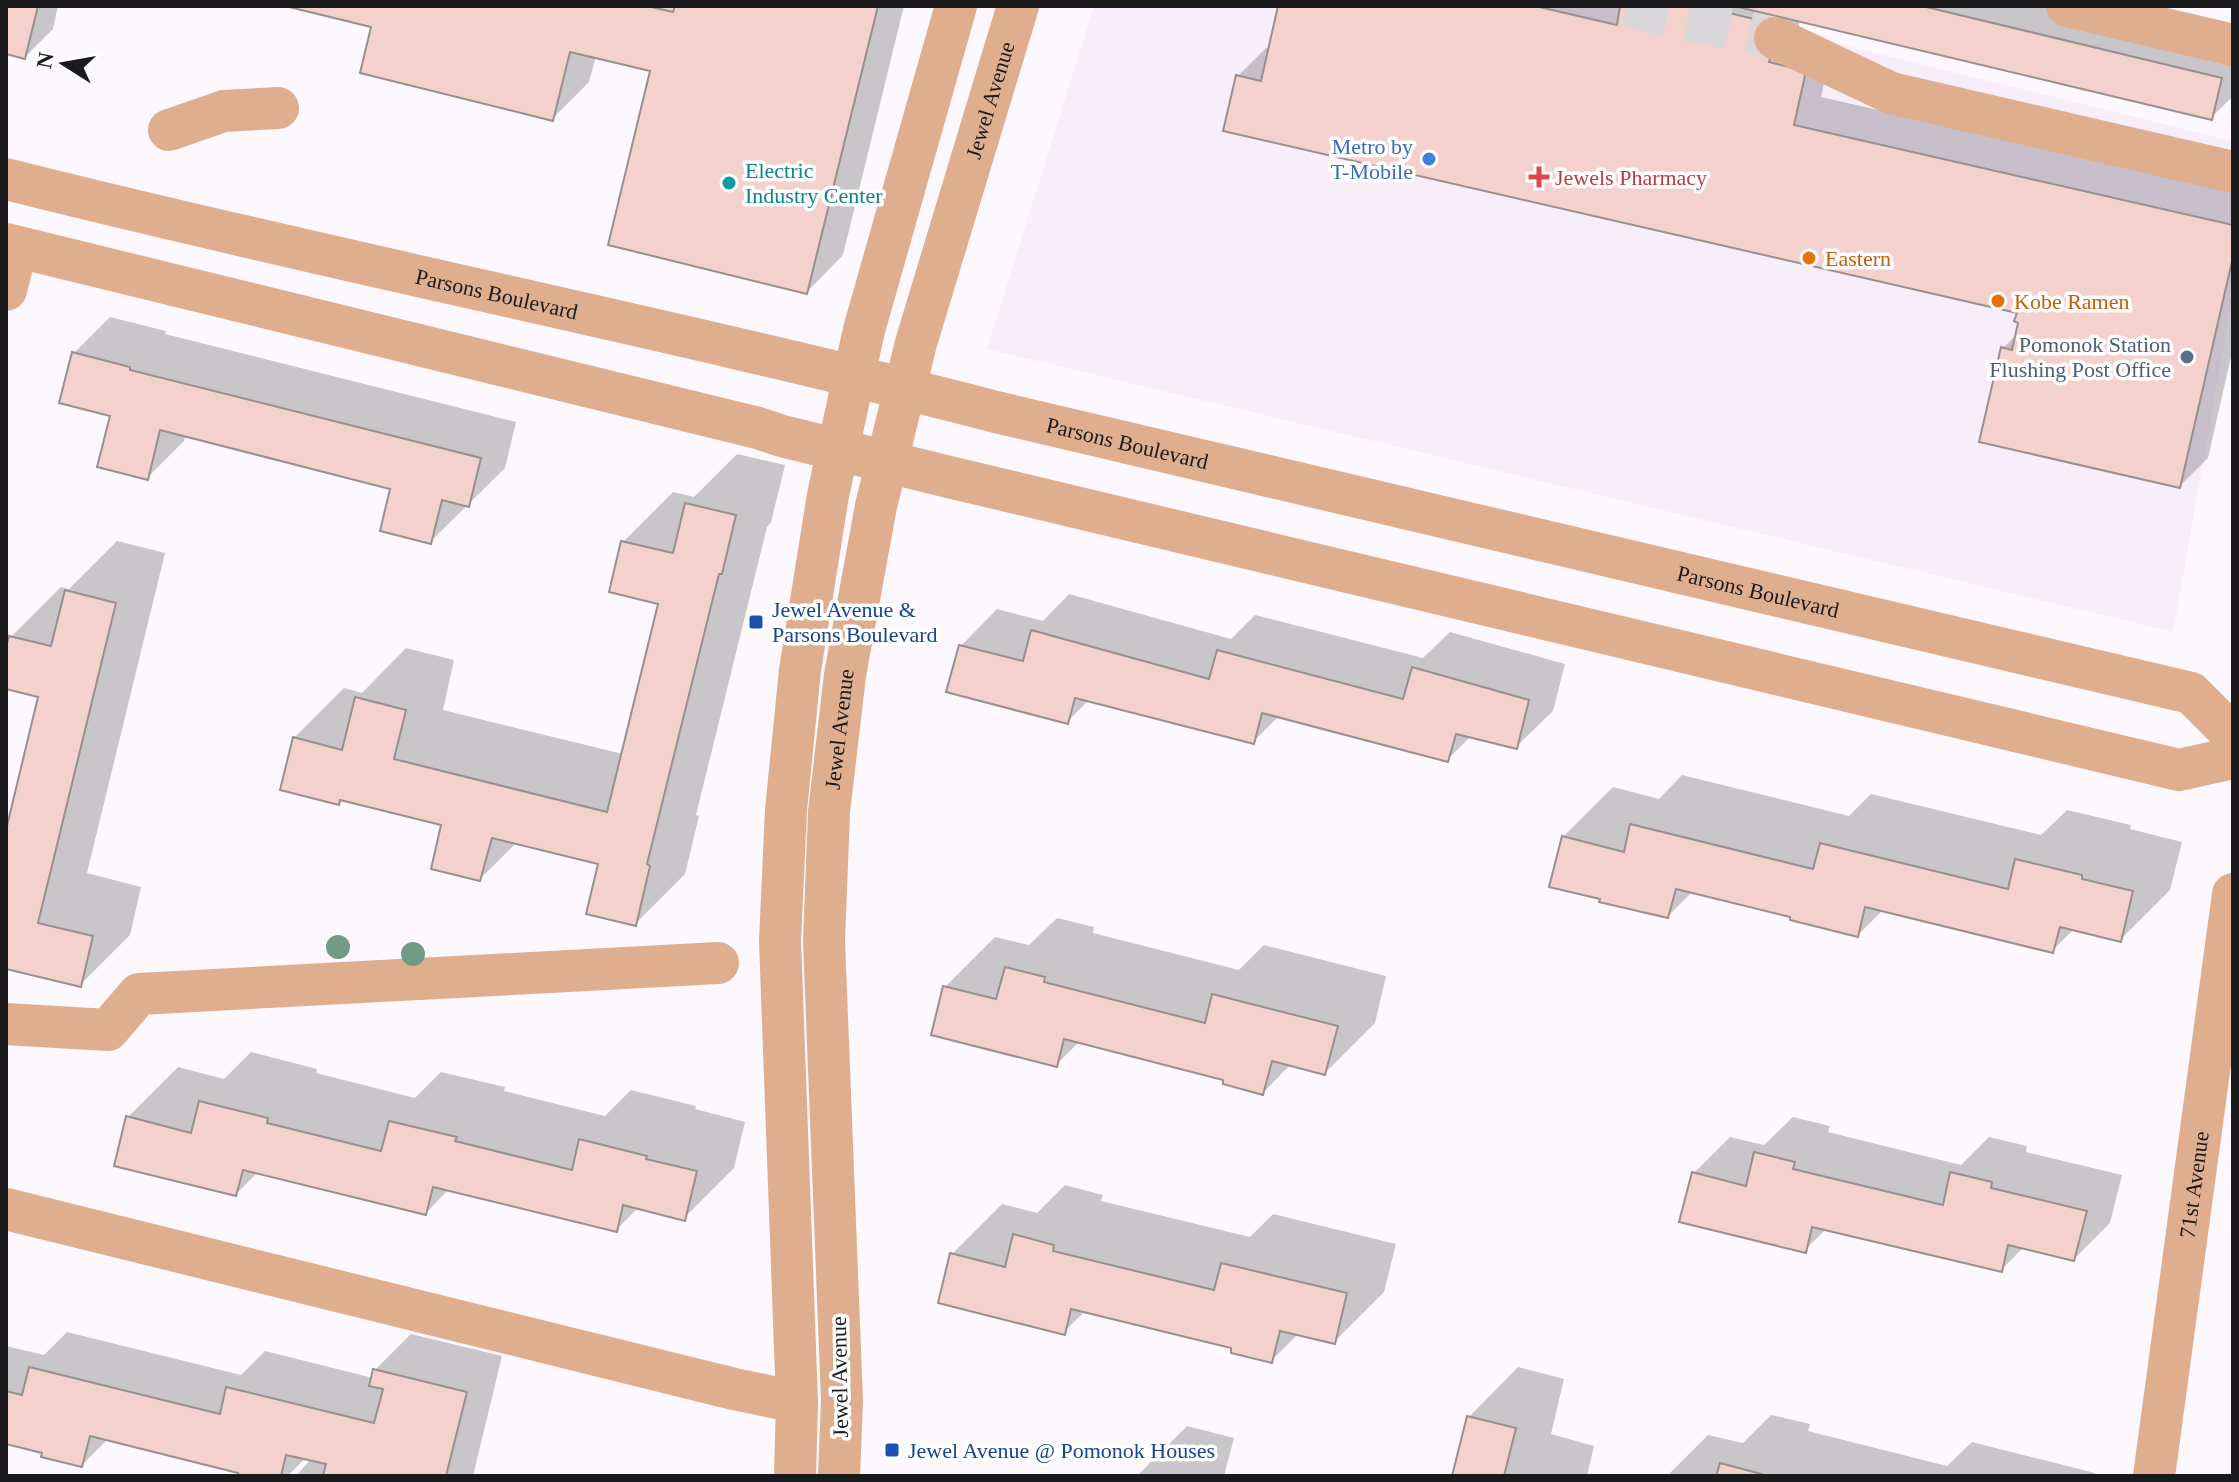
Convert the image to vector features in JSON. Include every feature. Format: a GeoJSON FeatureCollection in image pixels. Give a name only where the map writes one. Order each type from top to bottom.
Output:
{"type":"FeatureCollection","features":[{"type":"Feature","properties":{"kind":"street","name":"Jewel Avenue"},"geometry":{"type":"LineString","coordinates":[[795,1476],[797,1402],[781,927],[786,810],[800,670],[828,495],[864,330],[956,6]]}},
{"type":"Feature","properties":{"kind":"street","name":"Jewel Avenue"},"geometry":{"type":"LineString","coordinates":[[839,1476],[842,1401],[824,941],[829,812],[845,675],[876,506],[904,389],[1018,6]]}},
{"type":"Feature","properties":{"kind":"street"},"geometry":{"type":"LineString","coordinates":[[2067,6],[2233,45]]}},
{"type":"Feature","properties":{"kind":"street"},"geometry":{"type":"LineString","coordinates":[[1775,38],[1891,93],[2233,172]]}},
{"type":"Feature","properties":{"kind":"street"},"geometry":{"type":"LineString","coordinates":[[169,130],[224,111],[278,108]]}},
{"type":"Feature","properties":{"kind":"street","name":"Parsons Boulevard"},"geometry":{"type":"LineString","coordinates":[[6,179],[2191,693],[2233,735]]}},
{"type":"Feature","properties":{"kind":"street"},"geometry":{"type":"LineString","coordinates":[[6,290],[11,246],[887,462],[2179,770],[2233,758]]}},
{"type":"Feature","properties":{"kind":"street","name":"71st Avenue"},"geometry":{"type":"LineString","coordinates":[[2154,1476],[2233,894]]}},
{"type":"Feature","properties":{"kind":"street"},"geometry":{"type":"LineString","coordinates":[[6,1024],[108,1030],[139,994],[718,963]]}},
{"type":"Feature","properties":{"kind":"street"},"geometry":{"type":"LineString","coordinates":[[6,1209],[797,1402]]}},
{"type":"Feature","properties":{"kind":"shaded area"},"geometry":{"type":"Polygon","coordinates":[[[1094,6],[1684,6],[2233,141],[2233,294],[2173,632],[987,349],[1094,6]]]}},
{"type":"Feature","properties":{"kind":"building"},"geometry":{"type":"Polygon","coordinates":[[[6,6],[38,6],[25,59],[6,54],[6,6]]]}},
{"type":"Feature","properties":{"kind":"building","name":"Electric Industry Center"},"geometry":{"type":"Polygon","coordinates":[[[285,6],[647,6],[673,12],[675,6],[878,6],[807,294],[608,245],[650,71],[570,52],[553,121],[360,73],[371,27],[285,6]]]}},
{"type":"Feature","properties":{"kind":"building","name":"Electric Industry Center"},"geometry":{"type":"Polygon","coordinates":[[[285,6],[878,6],[807,294],[608,245],[650,71],[570,52],[553,121],[360,73],[371,27],[285,6]]]}},
{"type":"Feature","properties":{"kind":"building"},"geometry":{"type":"Polygon","coordinates":[[[1278,6],[1535,6],[1617,25],[1620,6],[1701,6],[1778,25],[1769,62],[1806,71],[1794,125],[2233,225],[2233,257],[2180,488],[1979,442],[2001,347],[2012,350],[2017,313],[1223,131],[1236,75],[1261,81],[1278,6]]]}},
{"type":"Feature","properties":{"kind":"building"},"geometry":{"type":"Polygon","coordinates":[[[1734,6],[1922,6],[2222,78],[2212,120],[1734,6]]]}},
{"type":"Feature","properties":{"kind":"building"},"geometry":{"type":"Polygon","coordinates":[[[72,352],[130,367],[130,370],[481,458],[469,507],[442,500],[431,544],[380,531],[390,489],[160,430],[148,480],[97,467],[110,416],[59,403],[72,352]]]}},
{"type":"Feature","properties":{"kind":"building"},"geometry":{"type":"Polygon","coordinates":[[[685,503],[736,515],[647,864],[650,866],[636,926],[586,914],[598,864],[492,838],[480,881],[431,869],[441,825],[340,800],[339,805],[280,790],[293,737],[342,750],[355,697],[406,710],[394,759],[607,812],[658,604],[609,592],[621,541],[673,553],[685,503]]]}},
{"type":"Feature","properties":{"kind":"building"},"geometry":{"type":"Polygon","coordinates":[[[65,590],[116,603],[38,923],[93,936],[81,987],[6,969],[6,830],[38,697],[6,689],[6,647],[9,636],[51,646],[65,590]]]}},
{"type":"Feature","properties":{"kind":"building"},"geometry":{"type":"Polygon","coordinates":[[[1031,630],[1209,679],[1217,650],[1403,699],[1412,667],[1529,700],[1517,749],[1456,734],[1448,762],[1262,713],[1254,744],[1075,698],[1068,724],[946,692],[959,645],[1023,661],[1031,630]]]}},
{"type":"Feature","properties":{"kind":"building"},"geometry":{"type":"Polygon","coordinates":[[[1630,824],[1813,869],[1820,843],[2008,889],[2015,859],[2133,891],[2121,942],[2060,927],[2053,953],[1865,907],[1858,937],[1676,889],[1668,918],[1549,887],[1562,836],[1624,852],[1630,824]]]}},
{"type":"Feature","properties":{"kind":"building"},"geometry":{"type":"Polygon","coordinates":[[[1005,967],[1045,977],[1044,982],[1205,1023],[1212,994],[1338,1026],[1325,1075],[1272,1061],[1263,1095],[1223,1084],[1223,1080],[1064,1039],[1057,1067],[931,1035],[943,986],[996,999],[1005,967]]]}},
{"type":"Feature","properties":{"kind":"building"},"geometry":{"type":"Polygon","coordinates":[[[199,1101],[268,1118],[267,1123],[381,1151],[389,1121],[572,1170],[579,1139],[697,1171],[685,1221],[623,1205],[617,1232],[433,1187],[426,1215],[243,1170],[236,1196],[114,1166],[126,1116],[191,1133],[199,1101]]]}},
{"type":"Feature","properties":{"kind":"building"},"geometry":{"type":"Polygon","coordinates":[[[1754,1152],[1795,1162],[1793,1169],[1943,1205],[1950,1172],[1992,1182],[1991,1188],[2087,1211],[2074,1261],[2008,1245],[2002,1272],[1812,1227],[1806,1253],[1679,1222],[1692,1172],[1746,1186],[1754,1152]]]}},
{"type":"Feature","properties":{"kind":"building"},"geometry":{"type":"Polygon","coordinates":[[[1013,1234],[1054,1245],[1053,1251],[1214,1290],[1221,1263],[1347,1293],[1335,1344],[1280,1331],[1272,1363],[1231,1353],[1231,1348],[1071,1309],[1065,1335],[938,1303],[950,1253],[1005,1267],[1013,1234]]]}},
{"type":"Feature","properties":{"kind":"building"},"geometry":{"type":"Polygon","coordinates":[[[29,1367],[220,1414],[226,1387],[374,1423],[383,1389],[369,1386],[373,1369],[467,1392],[446,1476],[323,1476],[326,1464],[286,1455],[281,1476],[237,1476],[238,1473],[90,1436],[82,1467],[6,1444],[6,1391],[22,1395],[29,1367]]]}},
{"type":"Feature","properties":{"kind":"building"},"geometry":{"type":"Polygon","coordinates":[[[1467,1416],[1516,1428],[1504,1476],[1452,1476],[1467,1416]]]}},
{"type":"Feature","properties":{"kind":"building"},"geometry":{"type":"Polygon","coordinates":[[[1720,1463],[1761,1474],[1716,1476],[1720,1463]]]}},
{"type":"Feature","properties":{"kind":"tunnel"},"geometry":{"type":"LineString","coordinates":[[1626,6],[1775,38]]}},
{"type":"Feature","properties":{"kind":"place","name":"Metro by T-Mobile"},"geometry":{"type":"Point","coordinates":[1429,159]}},
{"type":"Feature","properties":{"kind":"place","name":"Jewels Pharmacy"},"geometry":{"type":"Point","coordinates":[1539,177]}},
{"type":"Feature","properties":{"kind":"place","name":"Electric Industry Center"},"geometry":{"type":"Point","coordinates":[729,183]}},
{"type":"Feature","properties":{"kind":"place","name":"Eastern"},"geometry":{"type":"Point","coordinates":[1809,258]}},
{"type":"Feature","properties":{"kind":"place","name":"Kobe Ramen"},"geometry":{"type":"Point","coordinates":[1998,301]}},
{"type":"Feature","properties":{"kind":"place","name":"Pomonok Station Flushing Post Office"},"geometry":{"type":"Point","coordinates":[2187,357]}},
{"type":"Feature","properties":{"kind":"place","name":"Jewel Avenue & Parsons Boulevard"},"geometry":{"type":"Point","coordinates":[756,622]}},
{"type":"Feature","properties":{"kind":"place","name":"Jewel Avenue @ Pomonok Houses"},"geometry":{"type":"Point","coordinates":[892,1450]}}]}
